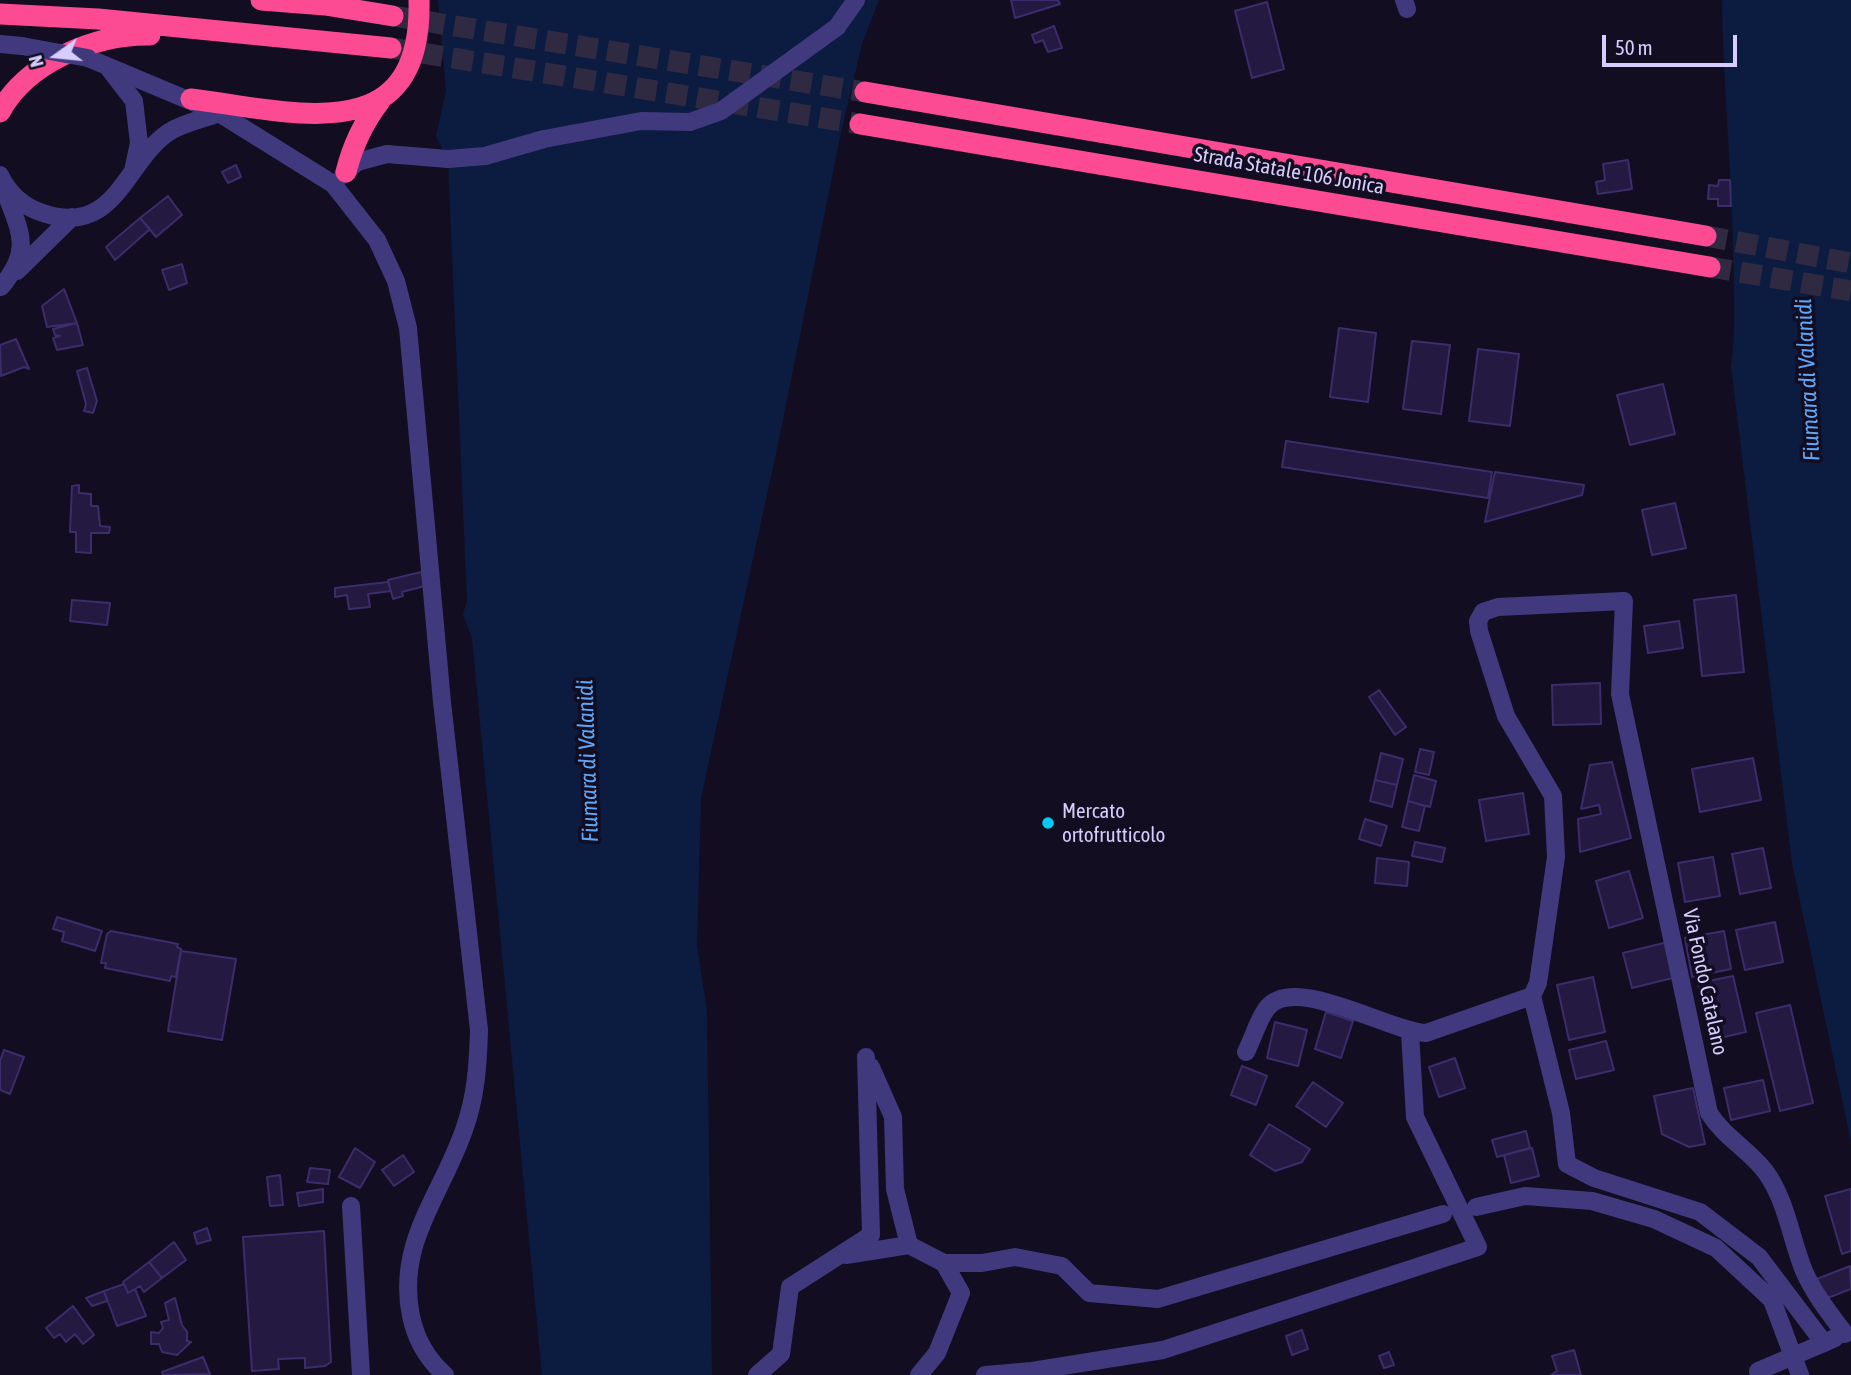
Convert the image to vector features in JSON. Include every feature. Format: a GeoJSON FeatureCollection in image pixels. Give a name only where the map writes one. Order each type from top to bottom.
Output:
{"type":"FeatureCollection","features":[{"type":"Feature","properties":{"kind":"highway"},"geometry":{"type":"LineString","coordinates":[[261,0],[315,2],[393,16]]}},
{"type":"Feature","properties":{"kind":"highway"},"geometry":{"type":"LineString","coordinates":[[191,99],[333,115],[361,108],[384,96],[401,82],[412,64],[419,35],[419,0]]}},
{"type":"Feature","properties":{"kind":"highway"},"geometry":{"type":"LineString","coordinates":[[0,15],[98,19],[391,48]]}},
{"type":"Feature","properties":{"kind":"highway"},"geometry":{"type":"LineString","coordinates":[[0,112],[12,93],[47,66],[75,48],[105,38],[127,34],[331,40]]}},
{"type":"Feature","properties":{"kind":"highway","name":"Strada Statale 106 Jonica"},"geometry":{"type":"LineString","coordinates":[[865,92],[1706,236]]}},
{"type":"Feature","properties":{"kind":"highway"},"geometry":{"type":"LineString","coordinates":[[340,178],[366,119],[384,96]]}},
{"type":"Feature","properties":{"kind":"highway","name":"Strada Statale 106 Jonica"},"geometry":{"type":"LineString","coordinates":[[860,124],[1710,267]]}},
{"type":"Feature","properties":{"kind":"street"},"geometry":{"type":"LineString","coordinates":[[340,178],[357,162],[387,154],[448,159],[485,156],[544,139],[641,121],[690,122],[721,111],[837,27],[856,0]]}},
{"type":"Feature","properties":{"kind":"street"},"geometry":{"type":"LineString","coordinates":[[0,45],[22,46],[96,60],[191,99],[340,178],[377,240],[396,281],[408,328],[442,702],[479,1030],[478,1080],[464,1131],[413,1245],[405,1287],[413,1326],[429,1361],[445,1375]]}},
{"type":"Feature","properties":{"kind":"street"},"geometry":{"type":"LineString","coordinates":[[96,60],[134,101],[138,143],[130,177]]}},
{"type":"Feature","properties":{"kind":"street"},"geometry":{"type":"LineString","coordinates":[[0,176],[9,190],[26,206],[48,215],[72,217],[106,205],[167,133],[219,113]]}},
{"type":"Feature","properties":{"kind":"street"},"geometry":{"type":"LineString","coordinates":[[0,176],[22,248],[17,267],[0,287]]}},
{"type":"Feature","properties":{"kind":"street"},"geometry":{"type":"LineString","coordinates":[[0,287],[72,217]]}},
{"type":"Feature","properties":{"kind":"street","name":"Via Fondo Catalano"},"geometry":{"type":"LineString","coordinates":[[1532,996],[1538,983],[1556,857],[1553,796],[1506,716],[1478,621],[1483,611],[1498,607],[1624,601],[1620,694],[1709,1113],[1718,1128],[1765,1171],[1786,1214],[1804,1271],[1821,1301],[1848,1333]]}},
{"type":"Feature","properties":{"kind":"street"},"geometry":{"type":"LineString","coordinates":[[1246,1052],[1268,1006],[1284,998],[1327,1000],[1410,1032],[1426,1032],[1532,996],[1561,1113],[1567,1164],[1594,1178],[1700,1212],[1759,1257],[1824,1343]]}},
{"type":"Feature","properties":{"kind":"street"},"geometry":{"type":"LineString","coordinates":[[985,1375],[1032,1371],[1163,1350],[1478,1247],[1415,1117],[1410,1032]]}},
{"type":"Feature","properties":{"kind":"street"},"geometry":{"type":"LineString","coordinates":[[757,1375],[781,1354],[790,1287],[871,1235],[866,1057],[893,1117],[895,1189],[909,1244]]}},
{"type":"Feature","properties":{"kind":"street"},"geometry":{"type":"LineString","coordinates":[[1476,1207],[1525,1196],[1592,1201],[1654,1219],[1716,1248],[1772,1300],[1800,1375]]}},
{"type":"Feature","properties":{"kind":"street"},"geometry":{"type":"LineString","coordinates":[[351,1206],[361,1375]]}},
{"type":"Feature","properties":{"kind":"street"},"geometry":{"type":"LineString","coordinates":[[843,1255],[909,1244],[944,1263],[982,1263],[1015,1256],[1062,1266],[1089,1293],[1158,1299],[1443,1214]]}},
{"type":"Feature","properties":{"kind":"street"},"geometry":{"type":"LineString","coordinates":[[919,1375],[937,1353],[961,1293],[944,1263]]}},
{"type":"Feature","properties":{"kind":"street"},"geometry":{"type":"LineString","coordinates":[[1754,1373],[1848,1333]]}},
{"type":"Feature","properties":{"kind":"water","name":"Fiumara di Valanidi"},"geometry":{"type":"Polygon","coordinates":[[[438,0],[879,0],[862,44],[840,137],[778,444],[701,798],[697,946],[707,1011],[712,1375],[542,1375],[472,638],[463,614],[467,601],[448,160],[436,136],[446,91],[438,0]]]}},
{"type":"Feature","properties":{"kind":"water","name":"Fiumara di Valanidi"},"geometry":{"type":"Polygon","coordinates":[[[1722,0],[1851,0],[1851,1142],[1792,863],[1731,367],[1734,283],[1722,0]]]}},
{"type":"Feature","properties":{"kind":"building"},"geometry":{"type":"Polygon","coordinates":[[[1011,0],[1058,0],[1060,4],[1015,18],[1011,0]]]}},
{"type":"Feature","properties":{"kind":"building"},"geometry":{"type":"Polygon","coordinates":[[[1267,2],[1284,69],[1252,78],[1235,11],[1267,2]]]}},
{"type":"Feature","properties":{"kind":"building"},"geometry":{"type":"Polygon","coordinates":[[[1054,26],[1062,48],[1048,52],[1043,40],[1035,43],[1032,35],[1054,26]]]}},
{"type":"Feature","properties":{"kind":"building"},"geometry":{"type":"Polygon","coordinates":[[[1628,160],[1632,189],[1598,194],[1596,182],[1605,180],[1603,164],[1628,160]]]}},
{"type":"Feature","properties":{"kind":"building"},"geometry":{"type":"Polygon","coordinates":[[[236,165],[241,177],[228,183],[222,172],[236,165]]]}},
{"type":"Feature","properties":{"kind":"building"},"geometry":{"type":"Polygon","coordinates":[[[1719,180],[1730,180],[1731,206],[1718,206],[1718,199],[1708,199],[1709,185],[1718,186],[1719,180]]]}},
{"type":"Feature","properties":{"kind":"building"},"geometry":{"type":"Polygon","coordinates":[[[168,196],[182,215],[156,237],[140,218],[168,196]]]}},
{"type":"Feature","properties":{"kind":"building"},"geometry":{"type":"Polygon","coordinates":[[[140,218],[150,229],[115,260],[106,247],[140,218]]]}},
{"type":"Feature","properties":{"kind":"building"},"geometry":{"type":"Polygon","coordinates":[[[182,264],[187,283],[169,290],[162,270],[182,264]]]}},
{"type":"Feature","properties":{"kind":"building"},"geometry":{"type":"Polygon","coordinates":[[[64,289],[77,323],[47,327],[42,306],[64,289]]]}},
{"type":"Feature","properties":{"kind":"building"},"geometry":{"type":"Polygon","coordinates":[[[77,323],[83,345],[57,350],[53,338],[60,336],[55,335],[53,329],[77,323]]]}},
{"type":"Feature","properties":{"kind":"building"},"geometry":{"type":"Polygon","coordinates":[[[1339,328],[1376,333],[1368,402],[1330,397],[1339,328]]]}},
{"type":"Feature","properties":{"kind":"building"},"geometry":{"type":"Polygon","coordinates":[[[16,339],[29,369],[24,367],[1,376],[0,345],[16,339]]]}},
{"type":"Feature","properties":{"kind":"building"},"geometry":{"type":"Polygon","coordinates":[[[1412,341],[1450,345],[1441,414],[1403,409],[1412,341]]]}},
{"type":"Feature","properties":{"kind":"building"},"geometry":{"type":"Polygon","coordinates":[[[1478,349],[1519,354],[1510,426],[1469,421],[1478,349]]]}},
{"type":"Feature","properties":{"kind":"building"},"geometry":{"type":"Polygon","coordinates":[[[87,368],[97,401],[93,413],[84,411],[86,404],[77,371],[87,368]]]}},
{"type":"Feature","properties":{"kind":"building"},"geometry":{"type":"Polygon","coordinates":[[[1663,384],[1675,434],[1630,445],[1617,395],[1663,384]]]}},
{"type":"Feature","properties":{"kind":"building"},"geometry":{"type":"Polygon","coordinates":[[[1286,441],[1492,472],[1488,498],[1282,467],[1286,441]]]}},
{"type":"Feature","properties":{"kind":"building"},"geometry":{"type":"Polygon","coordinates":[[[1495,472],[1584,485],[1582,495],[1485,522],[1495,472]]]}},
{"type":"Feature","properties":{"kind":"building"},"geometry":{"type":"Polygon","coordinates":[[[79,485],[79,493],[91,494],[91,506],[98,506],[100,526],[110,527],[109,533],[91,533],[91,553],[76,552],[76,532],[70,532],[72,486],[79,485]]]}},
{"type":"Feature","properties":{"kind":"building"},"geometry":{"type":"Polygon","coordinates":[[[1675,503],[1686,548],[1652,555],[1642,510],[1675,503]]]}},
{"type":"Feature","properties":{"kind":"building"},"geometry":{"type":"Polygon","coordinates":[[[421,572],[425,586],[402,592],[403,596],[393,599],[388,580],[421,572]]]}},
{"type":"Feature","properties":{"kind":"building"},"geometry":{"type":"Polygon","coordinates":[[[388,582],[391,591],[368,594],[370,607],[349,609],[347,595],[335,597],[335,588],[388,582]]]}},
{"type":"Feature","properties":{"kind":"building"},"geometry":{"type":"Polygon","coordinates":[[[1736,595],[1744,672],[1702,676],[1694,600],[1736,595]]]}},
{"type":"Feature","properties":{"kind":"building"},"geometry":{"type":"Polygon","coordinates":[[[72,600],[110,603],[107,625],[70,621],[72,600]]]}},
{"type":"Feature","properties":{"kind":"building"},"geometry":{"type":"Polygon","coordinates":[[[1679,621],[1683,648],[1648,653],[1644,626],[1679,621]]]}},
{"type":"Feature","properties":{"kind":"building"},"geometry":{"type":"Polygon","coordinates":[[[1600,683],[1601,724],[1553,725],[1552,685],[1600,683]]]}},
{"type":"Feature","properties":{"kind":"building"},"geometry":{"type":"Polygon","coordinates":[[[1379,690],[1406,727],[1395,735],[1369,697],[1379,690]]]}},
{"type":"Feature","properties":{"kind":"building"},"geometry":{"type":"Polygon","coordinates":[[[1420,749],[1434,752],[1429,775],[1415,772],[1420,749]]]}},
{"type":"Feature","properties":{"kind":"building"},"geometry":{"type":"Polygon","coordinates":[[[1381,753],[1403,759],[1397,785],[1375,780],[1381,753]]]}},
{"type":"Feature","properties":{"kind":"building"},"geometry":{"type":"Polygon","coordinates":[[[1753,758],[1761,800],[1700,812],[1692,769],[1753,758]]]}},
{"type":"Feature","properties":{"kind":"building"},"geometry":{"type":"Polygon","coordinates":[[[1612,762],[1631,838],[1580,852],[1578,819],[1601,814],[1599,805],[1581,809],[1590,765],[1612,762]]]}},
{"type":"Feature","properties":{"kind":"building"},"geometry":{"type":"Polygon","coordinates":[[[1414,775],[1436,781],[1430,807],[1408,801],[1414,775]]]}},
{"type":"Feature","properties":{"kind":"building"},"geometry":{"type":"Polygon","coordinates":[[[1375,780],[1397,785],[1392,807],[1370,801],[1375,780]]]}},
{"type":"Feature","properties":{"kind":"building"},"geometry":{"type":"Polygon","coordinates":[[[1523,793],[1529,834],[1486,841],[1479,800],[1523,793]]]}},
{"type":"Feature","properties":{"kind":"building"},"geometry":{"type":"Polygon","coordinates":[[[1408,801],[1425,806],[1419,831],[1402,827],[1408,801]]]}},
{"type":"Feature","properties":{"kind":"building"},"geometry":{"type":"Polygon","coordinates":[[[1365,819],[1387,826],[1381,846],[1359,839],[1365,819]]]}},
{"type":"Feature","properties":{"kind":"building"},"geometry":{"type":"Polygon","coordinates":[[[1415,842],[1445,848],[1442,862],[1412,856],[1415,842]]]}},
{"type":"Feature","properties":{"kind":"building"},"geometry":{"type":"Polygon","coordinates":[[[1763,848],[1771,888],[1740,894],[1732,854],[1763,848]]]}},
{"type":"Feature","properties":{"kind":"building"},"geometry":{"type":"Polygon","coordinates":[[[1713,857],[1720,896],[1685,902],[1678,863],[1713,857]]]}},
{"type":"Feature","properties":{"kind":"building"},"geometry":{"type":"Polygon","coordinates":[[[1377,858],[1409,862],[1407,886],[1375,883],[1377,858]]]}},
{"type":"Feature","properties":{"kind":"building"},"geometry":{"type":"Polygon","coordinates":[[[1629,871],[1643,918],[1609,928],[1596,881],[1629,871]]]}},
{"type":"Feature","properties":{"kind":"building"},"geometry":{"type":"Polygon","coordinates":[[[57,917],[102,931],[95,951],[62,941],[64,932],[53,929],[57,917]]]}},
{"type":"Feature","properties":{"kind":"building"},"geometry":{"type":"Polygon","coordinates":[[[1775,922],[1783,962],[1745,970],[1736,930],[1775,922]]]}},
{"type":"Feature","properties":{"kind":"building"},"geometry":{"type":"Polygon","coordinates":[[[111,931],[178,944],[177,947],[181,949],[176,977],[171,976],[170,981],[105,968],[106,963],[101,963],[107,934],[111,931]]]}},
{"type":"Feature","properties":{"kind":"building"},"geometry":{"type":"Polygon","coordinates":[[[1724,931],[1731,969],[1692,977],[1685,938],[1724,931]]]}},
{"type":"Feature","properties":{"kind":"building"},"geometry":{"type":"Polygon","coordinates":[[[1668,942],[1677,977],[1632,988],[1623,953],[1668,942]]]}},
{"type":"Feature","properties":{"kind":"building"},"geometry":{"type":"Polygon","coordinates":[[[181,951],[236,959],[222,1040],[168,1031],[181,951]]]}},
{"type":"Feature","properties":{"kind":"building"},"geometry":{"type":"Polygon","coordinates":[[[1733,976],[1746,1032],[1711,1040],[1698,983],[1733,976]]]}},
{"type":"Feature","properties":{"kind":"building"},"geometry":{"type":"Polygon","coordinates":[[[1593,977],[1605,1032],[1569,1040],[1557,985],[1593,977]]]}},
{"type":"Feature","properties":{"kind":"building"},"geometry":{"type":"Polygon","coordinates":[[[1790,1005],[1813,1103],[1780,1111],[1756,1013],[1790,1005]]]}},
{"type":"Feature","properties":{"kind":"building"},"geometry":{"type":"Polygon","coordinates":[[[1326,1012],[1353,1021],[1341,1058],[1315,1049],[1326,1012]]]}},
{"type":"Feature","properties":{"kind":"building"},"geometry":{"type":"Polygon","coordinates":[[[1275,1022],[1307,1030],[1298,1066],[1267,1058],[1275,1022]]]}},
{"type":"Feature","properties":{"kind":"building"},"geometry":{"type":"Polygon","coordinates":[[[1606,1041],[1614,1070],[1576,1079],[1569,1050],[1606,1041]]]}},
{"type":"Feature","properties":{"kind":"building"},"geometry":{"type":"Polygon","coordinates":[[[4,1050],[24,1057],[10,1094],[0,1090],[0,1061],[4,1050]]]}},
{"type":"Feature","properties":{"kind":"building"},"geometry":{"type":"Polygon","coordinates":[[[1455,1058],[1465,1088],[1439,1097],[1429,1067],[1455,1058]]]}},
{"type":"Feature","properties":{"kind":"building"},"geometry":{"type":"Polygon","coordinates":[[[1242,1066],[1267,1076],[1256,1105],[1231,1095],[1242,1066]]]}},
{"type":"Feature","properties":{"kind":"building"},"geometry":{"type":"Polygon","coordinates":[[[1763,1080],[1770,1111],[1731,1120],[1724,1088],[1763,1080]]]}},
{"type":"Feature","properties":{"kind":"building"},"geometry":{"type":"Polygon","coordinates":[[[1313,1082],[1343,1103],[1326,1127],[1296,1106],[1313,1082]]]}},
{"type":"Feature","properties":{"kind":"building"},"geometry":{"type":"Polygon","coordinates":[[[1693,1088],[1705,1144],[1689,1147],[1662,1134],[1654,1096],[1693,1088]]]}},
{"type":"Feature","properties":{"kind":"building"},"geometry":{"type":"Polygon","coordinates":[[[1269,1124],[1310,1149],[1302,1162],[1275,1171],[1250,1155],[1269,1124]]]}},
{"type":"Feature","properties":{"kind":"building"},"geometry":{"type":"Polygon","coordinates":[[[1526,1131],[1530,1148],[1497,1157],[1492,1140],[1526,1131]]]}},
{"type":"Feature","properties":{"kind":"building"},"geometry":{"type":"Polygon","coordinates":[[[355,1148],[375,1162],[360,1188],[339,1177],[355,1148]]]}},
{"type":"Feature","properties":{"kind":"building"},"geometry":{"type":"Polygon","coordinates":[[[1532,1148],[1539,1176],[1511,1183],[1504,1155],[1532,1148]]]}},
{"type":"Feature","properties":{"kind":"building"},"geometry":{"type":"Polygon","coordinates":[[[403,1155],[414,1172],[394,1186],[382,1170],[403,1155]]]}},
{"type":"Feature","properties":{"kind":"building"},"geometry":{"type":"Polygon","coordinates":[[[310,1168],[330,1170],[328,1184],[307,1182],[310,1168]]]}},
{"type":"Feature","properties":{"kind":"building"},"geometry":{"type":"Polygon","coordinates":[[[280,1175],[283,1205],[270,1206],[267,1177],[280,1175]]]}},
{"type":"Feature","properties":{"kind":"building"},"geometry":{"type":"Polygon","coordinates":[[[323,1189],[323,1202],[299,1206],[297,1193],[323,1189]]]}},
{"type":"Feature","properties":{"kind":"building"},"geometry":{"type":"Polygon","coordinates":[[[1851,1189],[1851,1251],[1842,1254],[1825,1196],[1851,1189]]]}},
{"type":"Feature","properties":{"kind":"building"},"geometry":{"type":"Polygon","coordinates":[[[207,1228],[211,1240],[197,1244],[194,1233],[207,1228]]]}},
{"type":"Feature","properties":{"kind":"building"},"geometry":{"type":"Polygon","coordinates":[[[324,1231],[331,1362],[325,1366],[305,1368],[305,1358],[278,1359],[279,1369],[252,1371],[243,1237],[324,1231]]]}},
{"type":"Feature","properties":{"kind":"building"},"geometry":{"type":"Polygon","coordinates":[[[174,1242],[186,1260],[162,1278],[149,1262],[174,1242]]]}},
{"type":"Feature","properties":{"kind":"building"},"geometry":{"type":"Polygon","coordinates":[[[149,1262],[162,1278],[144,1292],[140,1286],[128,1293],[123,1282],[149,1262]]]}},
{"type":"Feature","properties":{"kind":"building"},"geometry":{"type":"Polygon","coordinates":[[[1850,1266],[1851,1289],[1825,1299],[1817,1279],[1850,1266]]]}},
{"type":"Feature","properties":{"kind":"building"},"geometry":{"type":"Polygon","coordinates":[[[124,1284],[128,1293],[135,1289],[146,1316],[117,1326],[104,1291],[124,1284]]]}},
{"type":"Feature","properties":{"kind":"building"},"geometry":{"type":"Polygon","coordinates":[[[104,1291],[107,1301],[92,1306],[86,1298],[104,1291]]]}},
{"type":"Feature","properties":{"kind":"building"},"geometry":{"type":"Polygon","coordinates":[[[175,1298],[182,1325],[187,1332],[187,1341],[191,1342],[177,1355],[162,1352],[159,1344],[151,1344],[151,1332],[159,1333],[163,1328],[161,1322],[169,1320],[165,1303],[175,1298]]]}},
{"type":"Feature","properties":{"kind":"building"},"geometry":{"type":"Polygon","coordinates":[[[73,1306],[94,1335],[83,1344],[75,1334],[66,1342],[60,1334],[54,1338],[46,1328],[73,1306]]]}},
{"type":"Feature","properties":{"kind":"building"},"geometry":{"type":"Polygon","coordinates":[[[1302,1330],[1308,1349],[1292,1355],[1286,1336],[1302,1330]]]}},
{"type":"Feature","properties":{"kind":"building"},"geometry":{"type":"Polygon","coordinates":[[[1574,1350],[1581,1375],[1551,1375],[1557,1371],[1552,1356],[1574,1350]]]}},
{"type":"Feature","properties":{"kind":"building"},"geometry":{"type":"Polygon","coordinates":[[[1389,1352],[1394,1365],[1384,1368],[1379,1356],[1389,1352]]]}},
{"type":"Feature","properties":{"kind":"building"},"geometry":{"type":"Polygon","coordinates":[[[203,1357],[210,1374],[163,1375],[162,1372],[203,1357]]]}},
{"type":"Feature","properties":{"kind":"tunnel"},"geometry":{"type":"LineString","coordinates":[[393,16],[865,92]]}},
{"type":"Feature","properties":{"kind":"tunnel"},"geometry":{"type":"LineString","coordinates":[[391,48],[860,124]]}},
{"type":"Feature","properties":{"kind":"tunnel"},"geometry":{"type":"LineString","coordinates":[[1706,236],[1851,263]]}},
{"type":"Feature","properties":{"kind":"tunnel"},"geometry":{"type":"LineString","coordinates":[[1710,267],[1851,291]]}},
{"type":"Feature","properties":{"kind":"place","name":"Mercato ortofrutticolo"},"geometry":{"type":"Point","coordinates":[1048,823]}}]}
